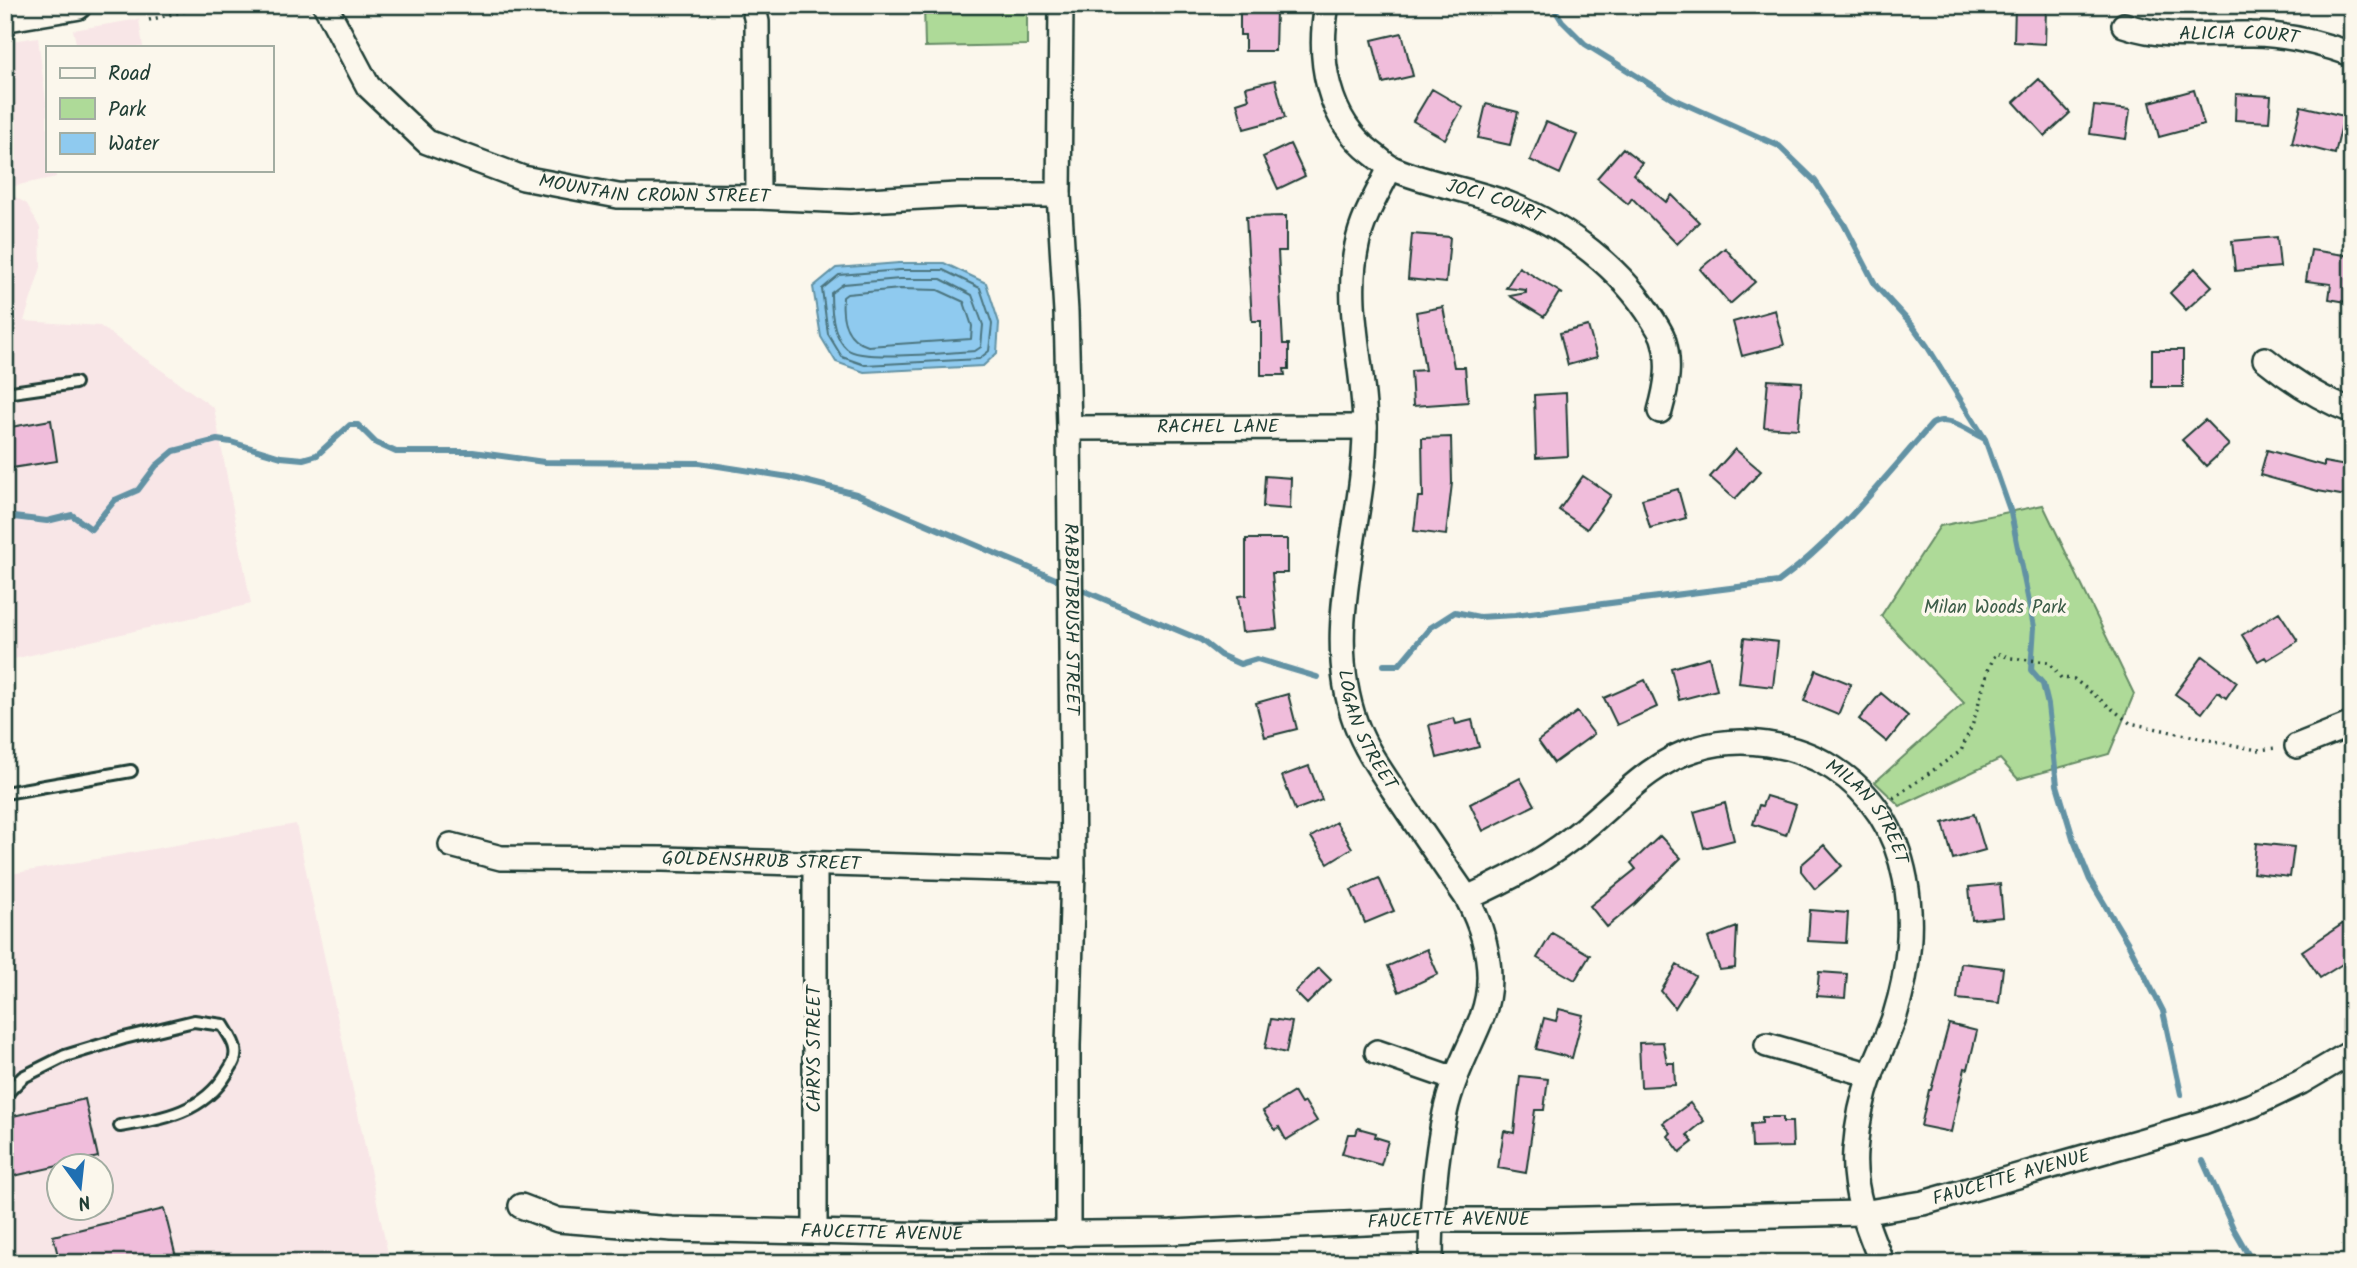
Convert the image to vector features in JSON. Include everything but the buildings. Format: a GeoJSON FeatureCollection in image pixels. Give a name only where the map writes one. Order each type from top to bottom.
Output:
{"type":"FeatureCollection","features":[{"type":"Feature","properties":{"kind":"street"},"geometry":{"type":"LineString","coordinates":[[5,17],[77,5]]}},
{"type":"Feature","properties":{"kind":"street","name":"MOUNTAIN CROWN STREET"},"geometry":{"type":"LineString","coordinates":[[325,5],[368,86],[427,142],[523,178],[618,196],[850,201],[957,195],[1059,195]]}},
{"type":"Feature","properties":{"kind":"street"},"geometry":{"type":"LineString","coordinates":[[753,5],[757,22],[758,197]]}},
{"type":"Feature","properties":{"kind":"street","name":"RABBITBRUSH STREET"},"geometry":{"type":"LineString","coordinates":[[1061,5],[1059,195],[1069,428],[1073,871],[1068,1046],[1068,1234]]}},
{"type":"Feature","properties":{"kind":"street","name":"JOCI COURT"},"geometry":{"type":"LineString","coordinates":[[1327,5],[1325,72],[1331,98],[1348,129],[1365,148],[1391,168],[1422,180],[1510,205],[1536,216],[1574,239],[1614,272],[1636,294],[1663,336],[1668,359],[1667,385],[1660,411]]}},
{"type":"Feature","properties":{"kind":"street","name":"ALICIA COURT"},"geometry":{"type":"LineString","coordinates":[[2124,25],[2147,33],[2176,36],[2276,35],[2352,54]]}},
{"type":"Feature","properties":{"kind":"street","name":"LOGAN STREET"},"geometry":{"type":"LineString","coordinates":[[1391,168],[1362,226],[1356,255],[1352,306],[1364,394],[1365,426],[1361,497],[1341,615],[1346,688],[1356,724],[1372,758],[1467,898],[1480,922],[1486,944],[1487,988],[1482,1016],[1455,1079],[1438,1154],[1431,1263]]}},
{"type":"Feature","properties":{"kind":"street"},"geometry":{"type":"LineString","coordinates":[[2265,359],[2319,397],[2352,411]]}},
{"type":"Feature","properties":{"kind":"street","name":"RACHEL LANE"},"geometry":{"type":"LineString","coordinates":[[1069,428],[1365,426]]}},
{"type":"Feature","properties":{"kind":"street"},"geometry":{"type":"LineString","coordinates":[[2297,746],[2352,724]]}},
{"type":"Feature","properties":{"kind":"street","name":"MILAN STREET"},"geometry":{"type":"LineString","coordinates":[[1467,898],[1510,879],[1549,855],[1639,781],[1672,759],[1694,749],[1723,743],[1776,745],[1802,752],[1839,772],[1866,795],[1888,826],[1902,864],[1907,884],[1910,927],[1909,951],[1900,995],[1886,1042],[1862,1103],[1855,1153],[1855,1176],[1862,1213],[1882,1263]]}},
{"type":"Feature","properties":{"kind":"street","name":"GOLDENSHRUB STREET"},"geometry":{"type":"LineString","coordinates":[[451,845],[501,858],[663,859],[1073,871]]}},
{"type":"Feature","properties":{"kind":"street","name":"CHRYS STREET"},"geometry":{"type":"LineString","coordinates":[[815,865],[815,1232]]}},
{"type":"Feature","properties":{"kind":"street"},"geometry":{"type":"LineString","coordinates":[[1767,1045],[1871,1075]]}},
{"type":"Feature","properties":{"kind":"street"},"geometry":{"type":"LineString","coordinates":[[1377,1052],[1455,1079]]}},
{"type":"Feature","properties":{"kind":"street","name":"FAUCETTE AVENUE"},"geometry":{"type":"LineString","coordinates":[[521,1206],[558,1220],[673,1229],[1068,1234],[1432,1220],[1862,1213],[1923,1203],[2203,1123],[2253,1105],[2301,1082],[2352,1052]]}},
{"type":"Feature","properties":{"kind":"lane"},"geometry":{"type":"LineString","coordinates":[[5,393],[75,383]]}},
{"type":"Feature","properties":{"kind":"lane"},"geometry":{"type":"LineString","coordinates":[[5,793],[131,771]]}},
{"type":"Feature","properties":{"kind":"lane"},"geometry":{"type":"LineString","coordinates":[[5,1095],[23,1077],[76,1053],[194,1021],[223,1025],[235,1046],[235,1060],[221,1083],[206,1100],[160,1119],[120,1126]]}},
{"type":"Feature","properties":{"kind":"path"},"geometry":{"type":"LineString","coordinates":[[149,20],[209,5]]}},
{"type":"Feature","properties":{"kind":"path"},"geometry":{"type":"LineString","coordinates":[[1878,809],[1961,751],[1996,653],[2049,662],[2061,678],[2074,679],[2130,723],[2257,750],[2297,746]]}},
{"type":"Feature","properties":{"kind":"shaded area"},"geometry":{"type":"Polygon","coordinates":[[[139,19],[143,46],[77,46],[73,30],[139,19]]]}},
{"type":"Feature","properties":{"kind":"shaded area"},"geometry":{"type":"Polygon","coordinates":[[[38,37],[46,102],[46,172],[55,172],[56,177],[5,188],[5,42],[38,37]]]}},
{"type":"Feature","properties":{"kind":"shaded area"},"geometry":{"type":"Polygon","coordinates":[[[5,191],[27,204],[40,228],[41,267],[24,321],[100,326],[214,408],[251,604],[5,661],[5,191]]]}},
{"type":"Feature","properties":{"kind":"shaded area"},"geometry":{"type":"Polygon","coordinates":[[[296,824],[390,1263],[5,1263],[5,875],[296,824]]]}},
{"type":"Feature","properties":{"kind":"green space"},"geometry":{"type":"Polygon","coordinates":[[[924,5],[1027,5],[1027,45],[925,47],[924,5]]]}},
{"type":"Feature","properties":{"kind":"green space","name":"Milan Woods Park"},"geometry":{"type":"Polygon","coordinates":[[[2043,505],[2134,694],[2109,754],[2018,779],[2000,759],[1900,806],[1875,782],[1964,703],[1881,616],[1940,526],[2043,505]]]}},
{"type":"Feature","properties":{"kind":"water"},"geometry":{"type":"Polygon","coordinates":[[[944,263],[986,283],[999,323],[997,353],[983,366],[864,372],[836,362],[821,337],[813,287],[836,268],[944,263]]]}},
{"type":"Feature","properties":{"kind":"waterway"},"geometry":{"type":"LineString","coordinates":[[1552,5],[1562,21],[1585,44],[1674,99],[1779,146],[1815,181],[1844,224],[1876,286],[1912,325],[1927,346],[1985,439],[2011,513],[2034,627],[2031,670],[2043,684],[2048,705],[2057,785],[2073,838],[2090,880],[2129,945],[2163,1011],[2181,1094]]}},
{"type":"Feature","properties":{"kind":"waterway"},"geometry":{"type":"LineString","coordinates":[[1384,665],[1399,665],[1430,628],[1455,612],[1479,617],[1515,615],[1778,582],[1840,527],[1932,424],[1938,421],[1951,422],[1983,438]]}},
{"type":"Feature","properties":{"kind":"waterway"},"geometry":{"type":"LineString","coordinates":[[5,516],[47,521],[72,515],[91,529],[115,500],[138,490],[156,466],[174,451],[217,440],[281,457],[303,459],[317,455],[350,425],[358,425],[376,443],[396,452],[473,452],[544,462],[699,463],[789,477],[856,494],[1065,583]]}},
{"type":"Feature","properties":{"kind":"waterway"},"geometry":{"type":"LineString","coordinates":[[1075,587],[1201,640],[1220,655],[1240,664],[1257,659],[1317,677]]}},
{"type":"Feature","properties":{"kind":"waterway"},"geometry":{"type":"LineString","coordinates":[[2203,1161],[2233,1228],[2253,1263]]}}]}
